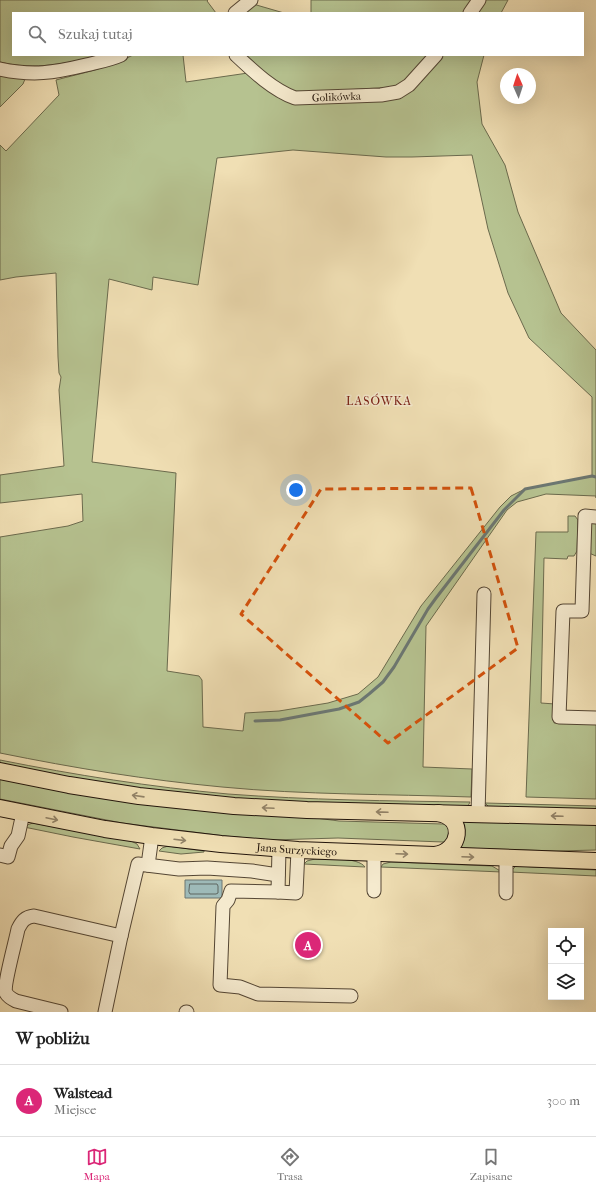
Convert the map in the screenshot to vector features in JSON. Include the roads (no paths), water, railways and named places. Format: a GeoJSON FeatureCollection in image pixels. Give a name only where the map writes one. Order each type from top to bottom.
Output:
{"type":"FeatureCollection","features":[{"type":"Feature","properties":{"kind":"main road"},"geometry":{"type":"LineString","coordinates":[[0,771],[92,789],[201,803],[271,808],[596,817]]}},
{"type":"Feature","properties":{"kind":"main road","name":"Jana Surzyckiego"},"geometry":{"type":"LineString","coordinates":[[0,808],[82,825],[152,836],[279,849],[596,861]]}},
{"type":"Feature","properties":{"kind":"main road"},"geometry":{"type":"LineString","coordinates":[[429,855],[441,854],[448,851],[454,844],[457,837],[456,828],[452,821],[445,815],[436,813]]}},
{"type":"Feature","properties":{"kind":"street"},"geometry":{"type":"LineString","coordinates":[[236,12],[251,0]]}},
{"type":"Feature","properties":{"kind":"street"},"geometry":{"type":"LineString","coordinates":[[471,12],[479,0]]}},
{"type":"Feature","properties":{"kind":"street"},"geometry":{"type":"LineString","coordinates":[[0,69],[35,74],[61,71],[113,59],[120,56]]}},
{"type":"Feature","properties":{"kind":"street","name":"Golikówka"},"geometry":{"type":"LineString","coordinates":[[237,56],[267,82],[289,96],[295,98],[381,95],[398,92],[409,85],[435,56]]}},
{"type":"Feature","properties":{"kind":"street"},"geometry":{"type":"LineString","coordinates":[[596,517],[585,516],[582,611],[563,611],[559,717],[596,718]]}},
{"type":"Feature","properties":{"kind":"street"},"geometry":{"type":"LineString","coordinates":[[478,814],[484,594]]}},
{"type":"Feature","properties":{"kind":"street"},"geometry":{"type":"LineString","coordinates":[[0,855],[8,857],[11,846],[18,836],[23,813]]}},
{"type":"Feature","properties":{"kind":"street"},"geometry":{"type":"LineString","coordinates":[[148,865],[152,836]]}},
{"type":"Feature","properties":{"kind":"street"},"geometry":{"type":"LineString","coordinates":[[278,892],[279,849]]}},
{"type":"Feature","properties":{"kind":"street"},"geometry":{"type":"LineString","coordinates":[[298,850],[296,893],[231,891],[228,900],[223,906],[220,985],[240,987],[258,994],[351,996]]}},
{"type":"Feature","properties":{"kind":"street"},"geometry":{"type":"LineString","coordinates":[[374,853],[374,891]]}},
{"type":"Feature","properties":{"kind":"street"},"geometry":{"type":"LineString","coordinates":[[506,858],[506,892]]}},
{"type":"Feature","properties":{"kind":"street"},"geometry":{"type":"LineString","coordinates":[[105,1012],[138,864],[179,869],[207,868],[252,871],[278,875]]}},
{"type":"Feature","properties":{"kind":"street"},"geometry":{"type":"LineString","coordinates":[[61,1012],[16,1001],[9,998],[6,994],[6,982],[18,929],[21,923],[25,919],[34,916],[121,936]]}},
{"type":"Feature","properties":{"kind":"water"},"geometry":{"type":"Polygon","coordinates":[[[185,880],[222,880],[222,898],[185,898],[185,880]]]}},
{"type":"Feature","properties":{"kind":"waterway"},"geometry":{"type":"LineString","coordinates":[[255,721],[280,720],[339,709],[359,702],[383,682],[394,667],[436,598],[504,510],[525,489],[592,476],[596,477]]}},
{"type":"Feature","properties":{"kind":"place","name":"Walstead"},"geometry":{"type":"Point","coordinates":[308,945]}},
{"type":"Feature","properties":{"kind":"district","name":"LASÓWKA"},"geometry":{"type":"Point","coordinates":[379,401]}}]}
